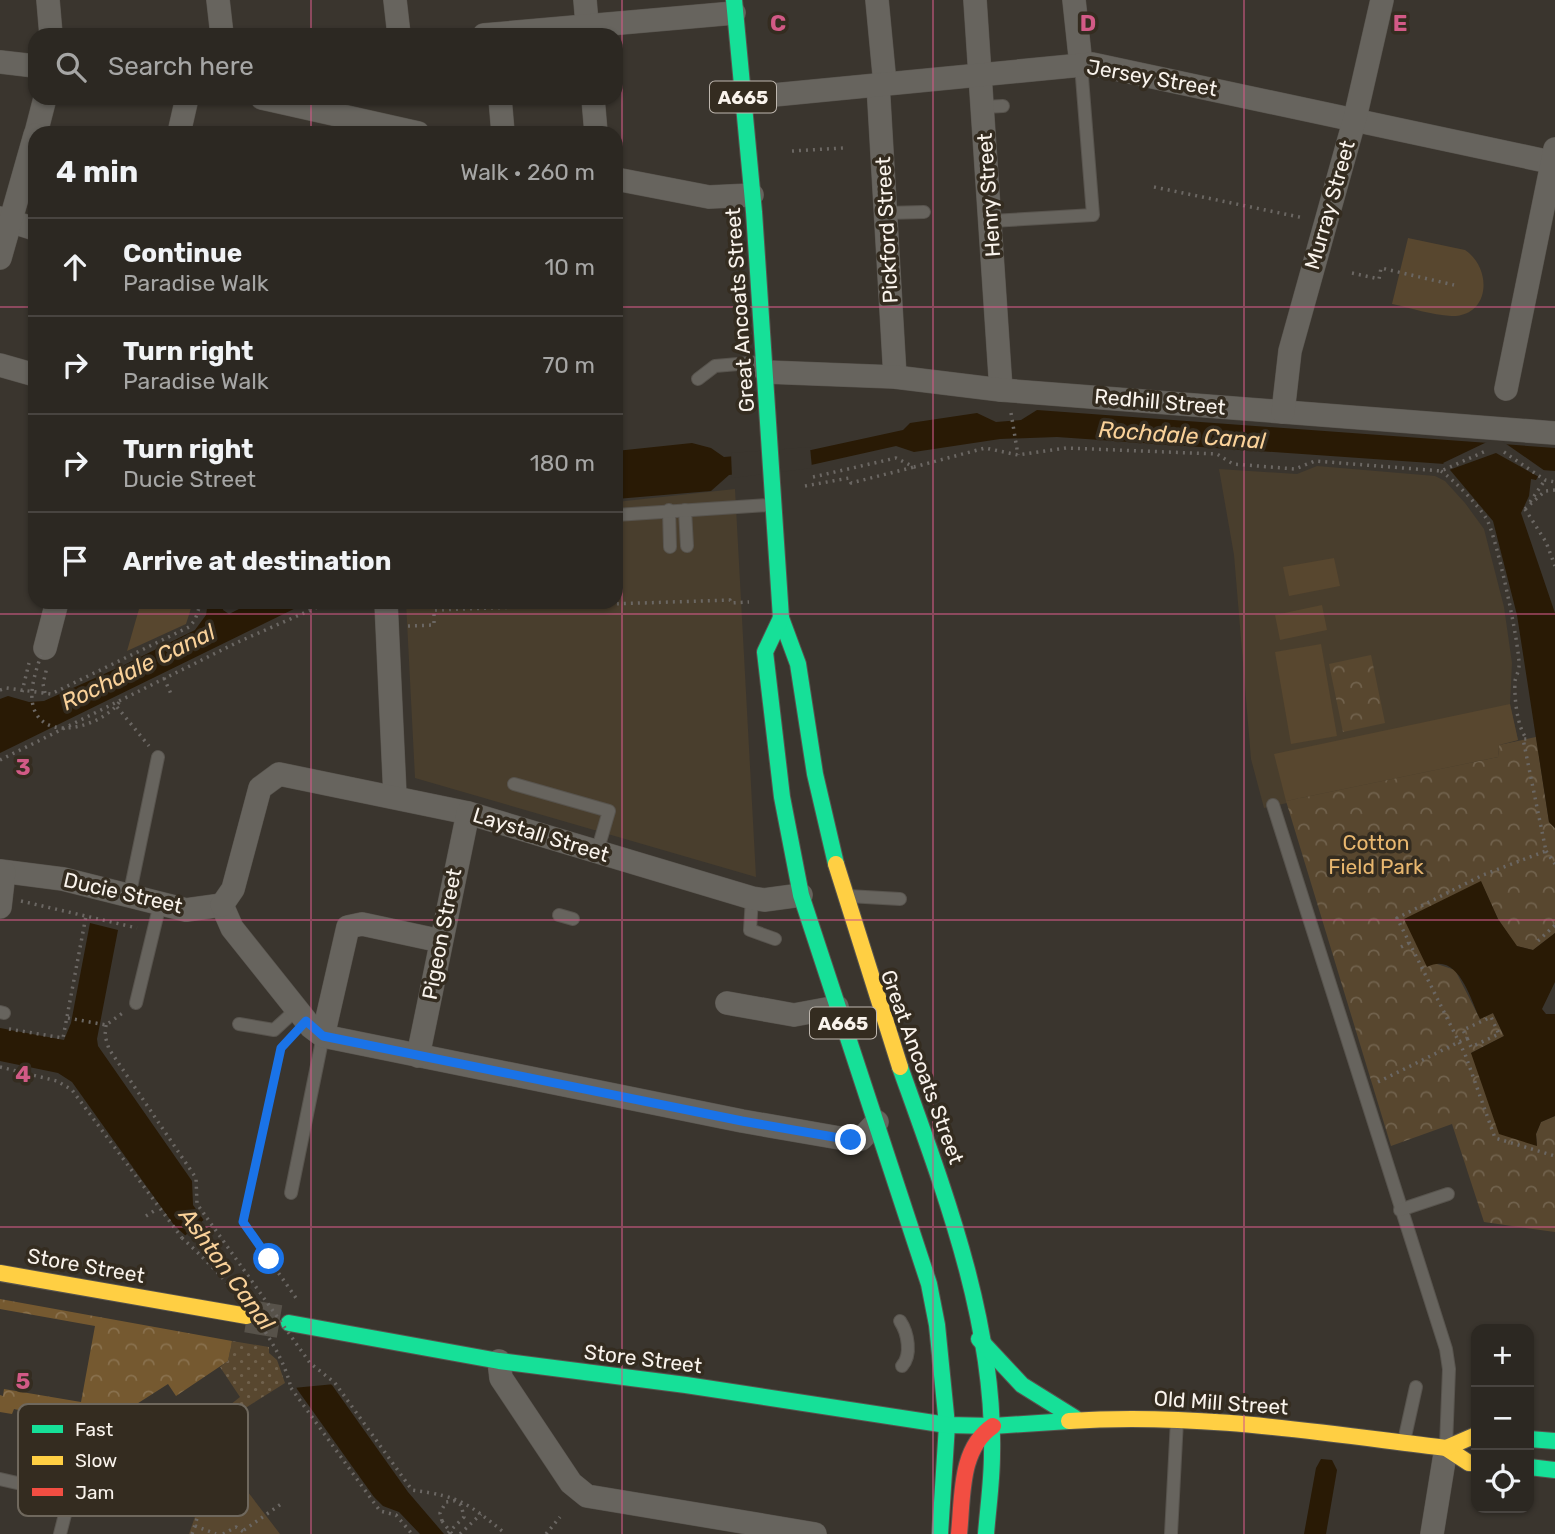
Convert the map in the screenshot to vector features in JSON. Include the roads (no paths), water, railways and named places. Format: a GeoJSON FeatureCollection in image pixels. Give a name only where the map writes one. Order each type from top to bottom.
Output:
{"type":"FeatureCollection","features":[{"type":"Feature","properties":{"kind":"main road","name":"Great Ancoats Street"},"geometry":{"type":"LineString","coordinates":[[734,6],[752,195],[781,618],[796,653],[812,757],[837,1007],[929,1284],[937,1325],[947,1425],[940,1534]]}},
{"type":"Feature","properties":{"kind":"main road","name":"Great Ancoats Street"},"geometry":{"type":"LineString","coordinates":[[781,618],[765,652],[782,797],[825,896],[872,992],[960,1243],[993,1426],[994,1489],[986,1534]]}},
{"type":"Feature","properties":{"kind":"main road"},"geometry":{"type":"LineString","coordinates":[[877,1122],[906,1086]]}},
{"type":"Feature","properties":{"kind":"main road","name":"Store Street"},"geometry":{"type":"LineString","coordinates":[[0,1273],[247,1316]]}},
{"type":"Feature","properties":{"kind":"main road","name":"Store Street"},"geometry":{"type":"LineString","coordinates":[[289,1323],[316,1325],[499,1361],[686,1385],[947,1425],[993,1426]]}},
{"type":"Feature","properties":{"kind":"main road"},"geometry":{"type":"LineString","coordinates":[[979,1339],[1015,1383],[1042,1403],[1077,1420]]}},
{"type":"Feature","properties":{"kind":"main road","name":"Old Mill Street"},"geometry":{"type":"LineString","coordinates":[[993,1426],[1077,1420],[1229,1422],[1403,1445],[1446,1448],[1471,1437]]}},
{"type":"Feature","properties":{"kind":"main road"},"geometry":{"type":"LineString","coordinates":[[959,1534],[969,1452],[976,1437],[993,1426]]}},
{"type":"Feature","properties":{"kind":"main road"},"geometry":{"type":"LineString","coordinates":[[1534,1439],[1555,1441]]}},
{"type":"Feature","properties":{"kind":"main road","name":"Old Mill Street"},"geometry":{"type":"LineString","coordinates":[[1446,1448],[1471,1463]]}},
{"type":"Feature","properties":{"kind":"main road"},"geometry":{"type":"LineString","coordinates":[[1534,1468],[1555,1470]]}},
{"type":"Feature","properties":{"kind":"street"},"geometry":{"type":"LineString","coordinates":[[48,0],[50,28]]}},
{"type":"Feature","properties":{"kind":"street"},"geometry":{"type":"LineString","coordinates":[[218,0],[221,28]]}},
{"type":"Feature","properties":{"kind":"street"},"geometry":{"type":"LineString","coordinates":[[395,0],[398,28]]}},
{"type":"Feature","properties":{"kind":"street"},"geometry":{"type":"LineString","coordinates":[[585,0],[588,28]]}},
{"type":"Feature","properties":{"kind":"street","name":"Pickford Street"},"geometry":{"type":"LineString","coordinates":[[877,0],[895,377]]}},
{"type":"Feature","properties":{"kind":"street","name":"Henry Street"},"geometry":{"type":"LineString","coordinates":[[975,0],[982,74],[993,106],[991,221],[1001,390]]}},
{"type":"Feature","properties":{"kind":"street"},"geometry":{"type":"LineString","coordinates":[[1074,0],[1082,65]]}},
{"type":"Feature","properties":{"kind":"street","name":"Murray Street"},"geometry":{"type":"LineString","coordinates":[[1283,412],[1290,351],[1323,222],[1355,118],[1382,0]]}},
{"type":"Feature","properties":{"kind":"street"},"geometry":{"type":"LineString","coordinates":[[601,28],[734,6]]}},
{"type":"Feature","properties":{"kind":"street"},"geometry":{"type":"LineString","coordinates":[[0,62],[28,65]]}},
{"type":"Feature","properties":{"kind":"street","name":"Jersey Street"},"geometry":{"type":"LineString","coordinates":[[743,97],[1092,64],[1554,158]]}},
{"type":"Feature","properties":{"kind":"street"},"geometry":{"type":"LineString","coordinates":[[37,126],[43,105]]}},
{"type":"Feature","properties":{"kind":"street"},"geometry":{"type":"LineString","coordinates":[[181,126],[185,105]]}},
{"type":"Feature","properties":{"kind":"street"},"geometry":{"type":"LineString","coordinates":[[293,105],[387,126]]}},
{"type":"Feature","properties":{"kind":"street"},"geometry":{"type":"LineString","coordinates":[[501,105],[502,126]]}},
{"type":"Feature","properties":{"kind":"street"},"geometry":{"type":"LineString","coordinates":[[594,105],[595,126]]}},
{"type":"Feature","properties":{"kind":"street"},"geometry":{"type":"LineString","coordinates":[[0,258],[5,220],[28,154]]}},
{"type":"Feature","properties":{"kind":"street"},"geometry":{"type":"LineString","coordinates":[[1506,389],[1535,286],[1554,158]]}},
{"type":"Feature","properties":{"kind":"street"},"geometry":{"type":"LineString","coordinates":[[623,180],[709,197],[752,195]]}},
{"type":"Feature","properties":{"kind":"street"},"geometry":{"type":"LineString","coordinates":[[5,220],[28,227]]}},
{"type":"Feature","properties":{"kind":"street"},"geometry":{"type":"LineString","coordinates":[[0,365],[28,373]]}},
{"type":"Feature","properties":{"kind":"street","name":"Redhill Street"},"geometry":{"type":"LineString","coordinates":[[765,367],[895,377],[1001,390],[1555,433]]}},
{"type":"Feature","properties":{"kind":"street"},"geometry":{"type":"LineString","coordinates":[[43,651],[55,609]]}},
{"type":"Feature","properties":{"kind":"street"},"geometry":{"type":"LineString","coordinates":[[386,609],[395,796]]}},
{"type":"Feature","properties":{"kind":"street","name":"Laystall Street"},"geometry":{"type":"LineString","coordinates":[[222,905],[233,889],[260,788],[279,774],[468,813],[752,898],[764,900],[825,896]]}},
{"type":"Feature","properties":{"kind":"street","name":"Pigeon Street"},"geometry":{"type":"LineString","coordinates":[[418,1056],[468,813]]}},
{"type":"Feature","properties":{"kind":"street"},"geometry":{"type":"LineString","coordinates":[[1,901],[2,871]]}},
{"type":"Feature","properties":{"kind":"street","name":"Ducie Street"},"geometry":{"type":"LineString","coordinates":[[2,871],[63,879],[186,910],[222,905]]}},
{"type":"Feature","properties":{"kind":"street"},"geometry":{"type":"LineString","coordinates":[[222,905],[232,928],[309,1022],[418,1056],[742,1121],[851,1140],[861,1139],[877,1122]]}},
{"type":"Feature","properties":{"kind":"street"},"geometry":{"type":"LineString","coordinates":[[309,1022],[346,932],[354,923],[441,941]]}},
{"type":"Feature","properties":{"kind":"street"},"geometry":{"type":"LineString","coordinates":[[727,1003],[794,1015],[837,1007]]}},
{"type":"Feature","properties":{"kind":"street"},"geometry":{"type":"LineString","coordinates":[[499,1361],[501,1378],[571,1483],[587,1496],[815,1534]]}},
{"type":"Feature","properties":{"kind":"street"},"geometry":{"type":"LineString","coordinates":[[1432,1534],[1446,1448]]}},
{"type":"Feature","properties":{"kind":"lane"},"geometry":{"type":"LineString","coordinates":[[991,221],[1032,213],[1093,215],[1082,65]]}},
{"type":"Feature","properties":{"kind":"lane"},"geometry":{"type":"LineString","coordinates":[[886,213],[924,212]]}},
{"type":"Feature","properties":{"kind":"lane"},"geometry":{"type":"LineString","coordinates":[[698,379],[715,366],[765,367]]}},
{"type":"Feature","properties":{"kind":"lane"},"geometry":{"type":"LineString","coordinates":[[623,514],[773,505]]}},
{"type":"Feature","properties":{"kind":"lane"},"geometry":{"type":"LineString","coordinates":[[669,510],[670,547]]}},
{"type":"Feature","properties":{"kind":"lane"},"geometry":{"type":"LineString","coordinates":[[685,510],[687,546]]}},
{"type":"Feature","properties":{"kind":"lane"},"geometry":{"type":"LineString","coordinates":[[129,897],[158,757]]}},
{"type":"Feature","properties":{"kind":"lane"},"geometry":{"type":"LineString","coordinates":[[514,784],[609,811],[597,852]]}},
{"type":"Feature","properties":{"kind":"lane"},"geometry":{"type":"LineString","coordinates":[[1273,805],[1446,1349],[1449,1369],[1446,1448]]}},
{"type":"Feature","properties":{"kind":"lane"},"geometry":{"type":"LineString","coordinates":[[825,896],[900,899]]}},
{"type":"Feature","properties":{"kind":"lane"},"geometry":{"type":"LineString","coordinates":[[752,898],[750,930],[775,939]]}},
{"type":"Feature","properties":{"kind":"lane"},"geometry":{"type":"LineString","coordinates":[[136,1003],[160,904]]}},
{"type":"Feature","properties":{"kind":"lane"},"geometry":{"type":"LineString","coordinates":[[559,915],[573,919]]}},
{"type":"Feature","properties":{"kind":"lane"},"geometry":{"type":"LineString","coordinates":[[239,1024],[274,1030],[309,1022],[291,1193]]}},
{"type":"Feature","properties":{"kind":"lane"},"geometry":{"type":"LineString","coordinates":[[1401,1210],[1448,1194]]}},
{"type":"Feature","properties":{"kind":"lane"},"geometry":{"type":"LineString","coordinates":[[900,1321],[905,1329],[908,1357],[902,1366]]}},
{"type":"Feature","properties":{"kind":"lane"},"geometry":{"type":"LineString","coordinates":[[1403,1445],[1416,1387]]}},
{"type":"Feature","properties":{"kind":"lane"},"geometry":{"type":"LineString","coordinates":[[1174,1534],[1177,1420]]}},
{"type":"Feature","properties":{"kind":"lane"},"geometry":{"type":"LineString","coordinates":[[0,1479],[18,1483]]}},
{"type":"Feature","properties":{"kind":"lane"},"geometry":{"type":"LineString","coordinates":[[60,1534],[65,1516]]}},
{"type":"Feature","properties":{"kind":"water","name":"Rochdale Canal"},"geometry":{"type":"Polygon","coordinates":[[[1037,410],[1555,448],[1555,471],[1542,470],[1536,480],[1531,479],[1529,496],[1521,513],[1555,613],[1555,828],[1549,822],[1517,615],[1493,521],[1445,464],[1057,437],[1000,439],[914,452],[896,446],[811,465],[729,475],[711,491],[623,498],[623,450],[692,443],[711,448],[724,457],[811,450],[903,430],[910,423],[977,413],[996,422],[1021,420],[1037,410]]]}},
{"type":"Feature","properties":{"kind":"water","name":"Rochdale Canal"},"geometry":{"type":"Polygon","coordinates":[[[207,609],[223,609],[229,614],[239,609],[294,609],[0,753],[0,699],[8,696],[29,702],[44,701],[195,630],[206,615],[207,609]]]}},
{"type":"Feature","properties":{"kind":"water"},"geometry":{"type":"Polygon","coordinates":[[[1481,881],[1498,919],[1517,946],[1533,950],[1555,933],[1555,982],[1542,1009],[1546,1014],[1555,1014],[1555,1116],[1541,1122],[1536,1134],[1537,1146],[1499,1134],[1471,1053],[1504,1036],[1493,1013],[1480,1019],[1461,979],[1447,965],[1427,967],[1404,919],[1481,881]]]}},
{"type":"Feature","properties":{"kind":"water","name":"Ashton Canal"},"geometry":{"type":"Polygon","coordinates":[[[90,923],[118,930],[97,1039],[98,1046],[192,1181],[193,1205],[307,1365],[332,1385],[408,1492],[444,1534],[420,1534],[399,1512],[383,1506],[374,1497],[297,1389],[287,1363],[216,1264],[174,1225],[72,1082],[58,1073],[0,1061],[0,1028],[64,1040],[71,1023],[90,923]]]}},
{"type":"Feature","properties":{"kind":"water"},"geometry":{"type":"Polygon","coordinates":[[[1321,1459],[1332,1460],[1337,1470],[1326,1534],[1304,1534],[1316,1468],[1321,1459]]]}},
{"type":"Feature","properties":{"kind":"tunnel"},"geometry":{"type":"LineString","coordinates":[[247,1316],[289,1323]]}},
{"type":"Feature","properties":{"kind":"park label","name":"Cotton Field Park"},"geometry":{"type":"Point","coordinates":[1376,855]}}]}
